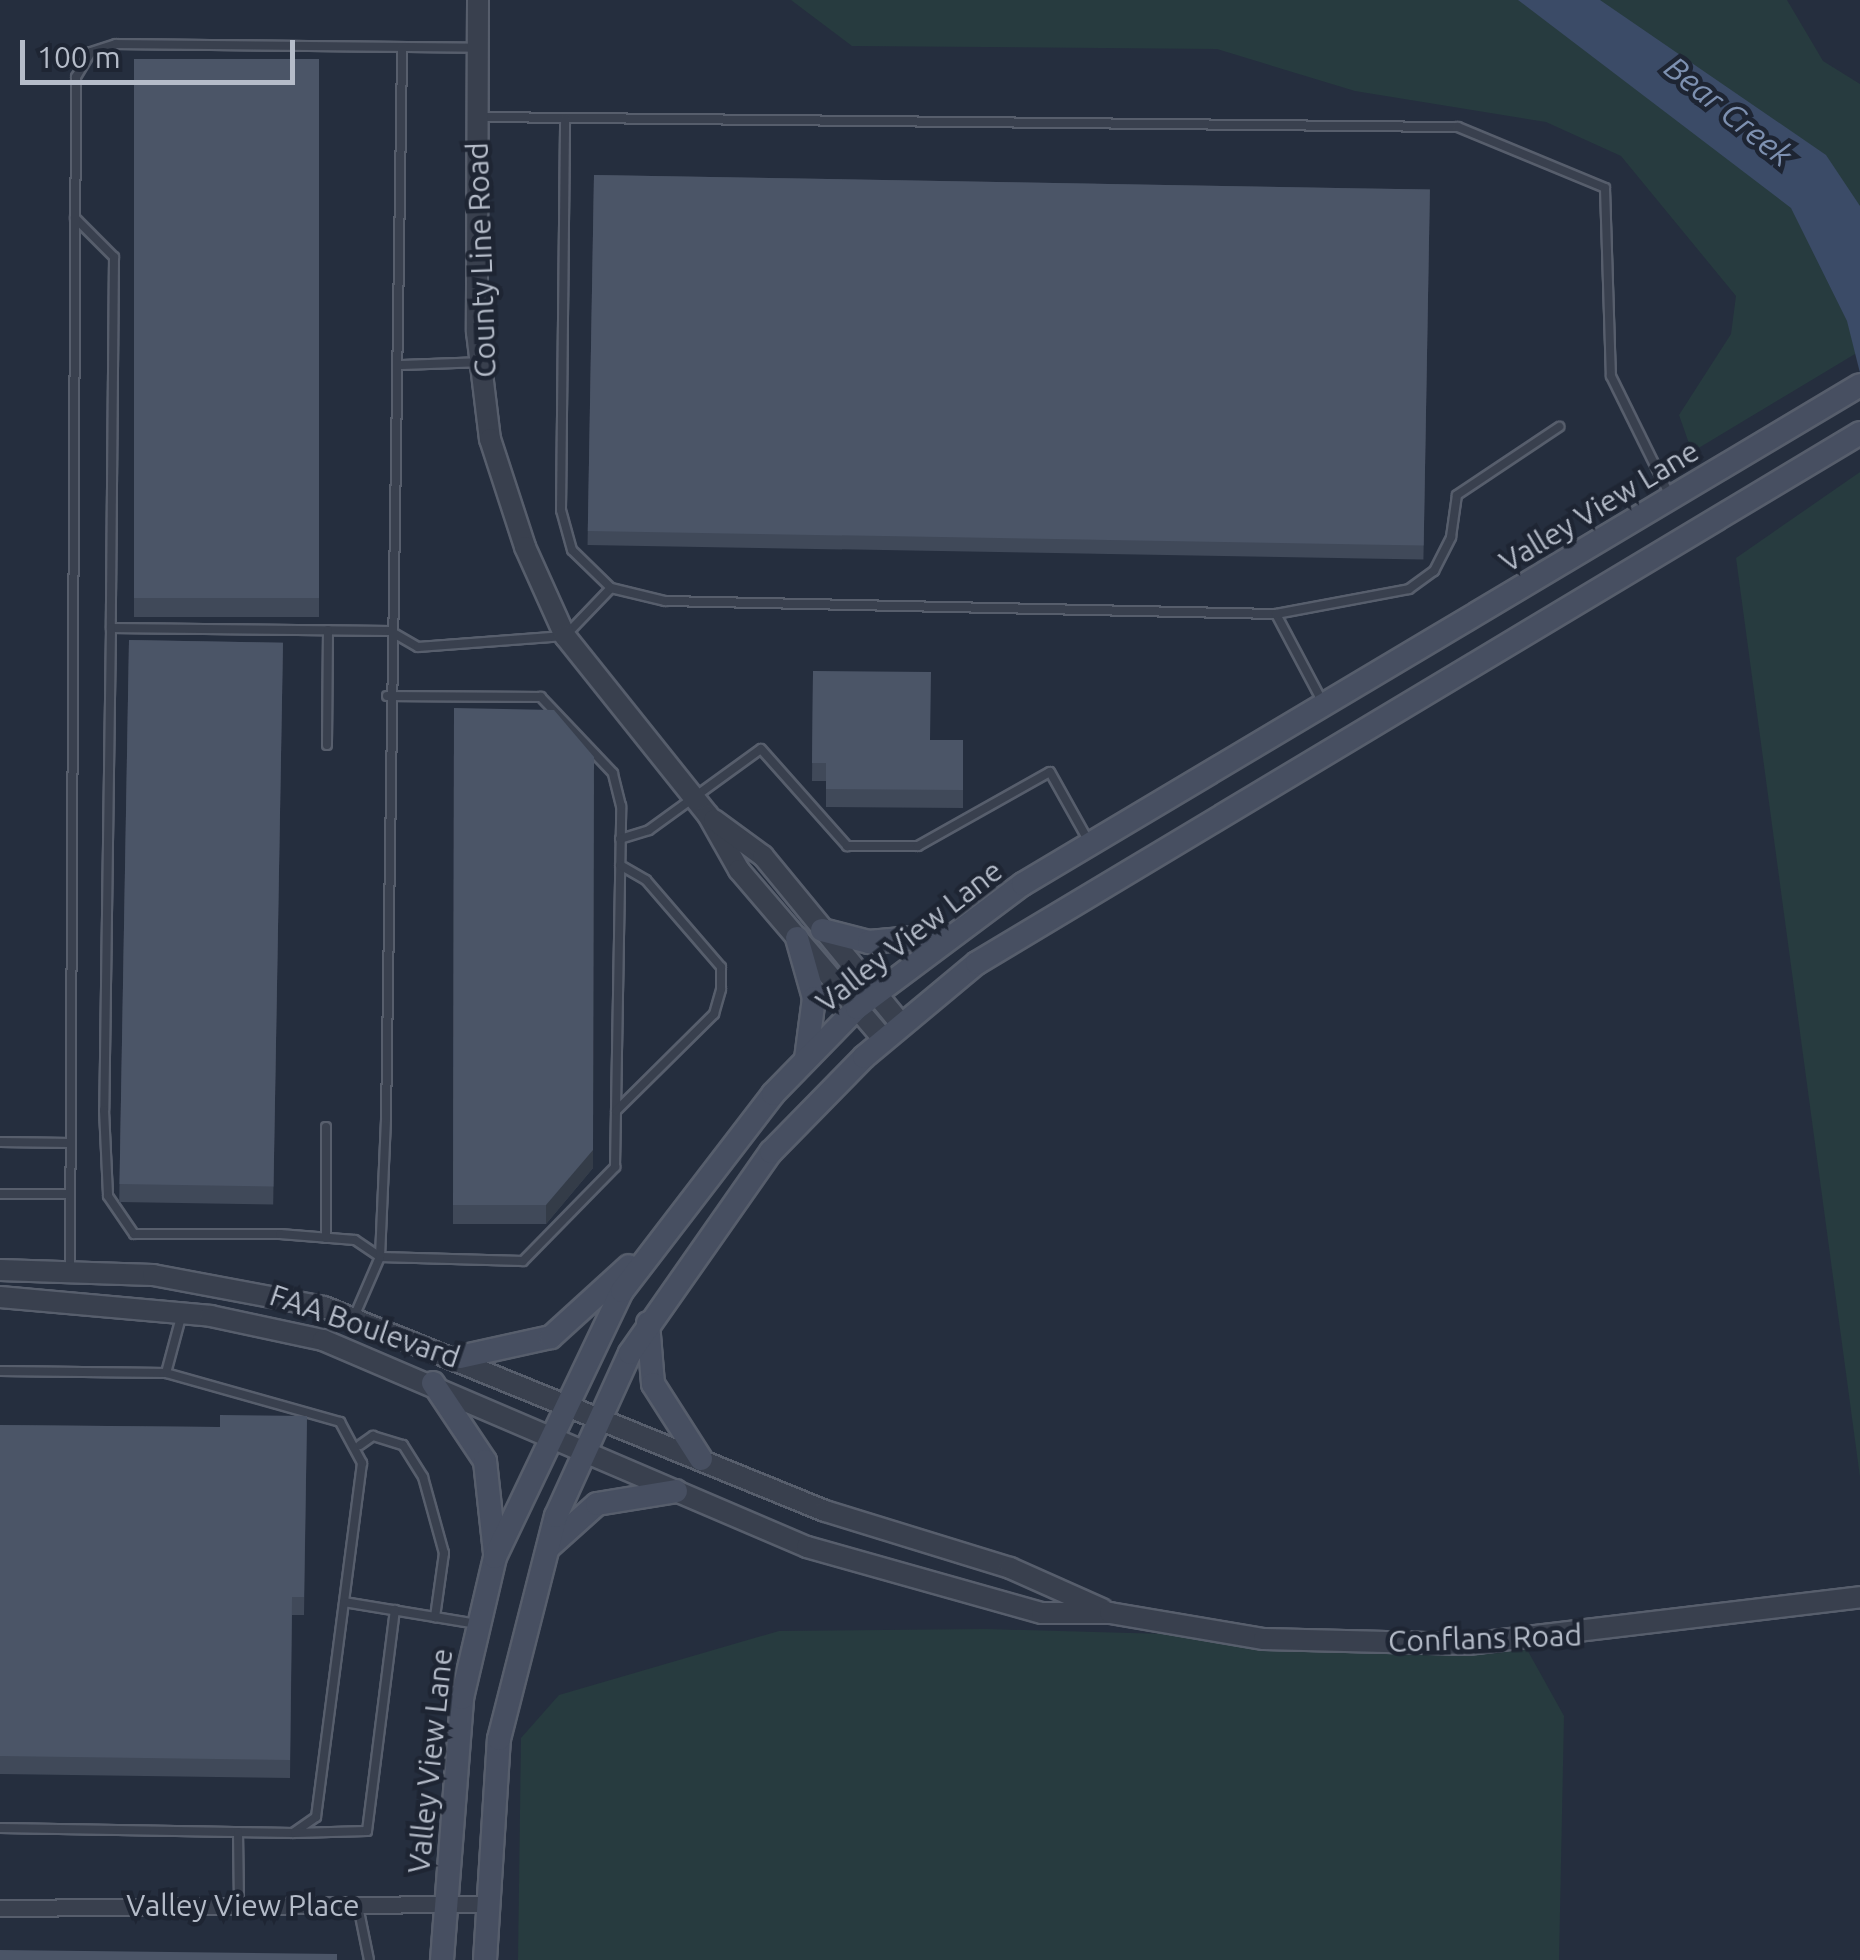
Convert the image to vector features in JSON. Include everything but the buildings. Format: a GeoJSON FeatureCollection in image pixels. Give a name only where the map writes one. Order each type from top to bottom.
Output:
{"type":"FeatureCollection","features":[{"type":"Feature","properties":{"kind":"main road","name":"Valley View Lane"},"geometry":{"type":"LineString","coordinates":[[442,1960],[477,1624],[496,1557],[566,1402],[654,1244],[806,1059],[865,1002],[955,934],[1091,847],[1860,385]]}},
{"type":"Feature","properties":{"kind":"main road"},"geometry":{"type":"LineString","coordinates":[[485,1960],[499,1739],[544,1553],[585,1448],[648,1323],[743,1184],[893,1032],[1029,928],[1860,433]]}},
{"type":"Feature","properties":{"kind":"main road"},"geometry":{"type":"LineString","coordinates":[[1324,706],[1347,738]]}},
{"type":"Feature","properties":{"kind":"main road"},"geometry":{"type":"LineString","coordinates":[[822,930],[869,942],[955,934]]}},
{"type":"Feature","properties":{"kind":"main road"},"geometry":{"type":"LineString","coordinates":[[797,938],[814,998],[806,1059]]}},
{"type":"Feature","properties":{"kind":"main road"},"geometry":{"type":"LineString","coordinates":[[460,1357],[552,1337],[654,1244]]}},
{"type":"Feature","properties":{"kind":"main road"},"geometry":{"type":"LineString","coordinates":[[648,1323],[653,1384],[701,1458]]}},
{"type":"Feature","properties":{"kind":"main road"},"geometry":{"type":"LineString","coordinates":[[433,1383],[484,1461],[496,1557]]}},
{"type":"Feature","properties":{"kind":"main road"},"geometry":{"type":"LineString","coordinates":[[544,1553],[597,1504],[676,1491]]}},
{"type":"Feature","properties":{"kind":"street","name":"County Line Road"},"geometry":{"type":"LineString","coordinates":[[478,0],[480,362],[490,439],[565,636],[708,816],[797,938],[893,1032]]}},
{"type":"Feature","properties":{"kind":"street","name":"County Line Road"},"geometry":{"type":"LineString","coordinates":[[708,816],[763,856],[822,930],[865,1002]]}},
{"type":"Feature","properties":{"kind":"street","name":"FAA Boulevard"},"geometry":{"type":"LineString","coordinates":[[0,1270],[70,1270],[262,1290],[354,1317],[600,1415]]}},
{"type":"Feature","properties":{"kind":"street","name":"FAA Boulevard"},"geometry":{"type":"LineString","coordinates":[[0,1297],[182,1312],[324,1340],[552,1430],[585,1448]]}},
{"type":"Feature","properties":{"kind":"street","name":"Conflans Road"},"geometry":{"type":"LineString","coordinates":[[600,1415],[701,1458],[1110,1612],[1264,1639],[1578,1636],[1860,1597]]}},
{"type":"Feature","properties":{"kind":"street","name":"Conflans Road"},"geometry":{"type":"LineString","coordinates":[[585,1448],[676,1491],[942,1592],[1042,1613],[1110,1612]]}},
{"type":"Feature","properties":{"kind":"street","name":"Valley View Place"},"geometry":{"type":"LineString","coordinates":[[0,1908],[486,1904]]}},
{"type":"Feature","properties":{"kind":"lane"},"geometry":{"type":"LineString","coordinates":[[70,1270],[76,77],[92,52],[116,44],[477,48]]}},
{"type":"Feature","properties":{"kind":"lane"},"geometry":{"type":"LineString","coordinates":[[354,1317],[380,1257],[387,696],[400,365],[402,47]]}},
{"type":"Feature","properties":{"kind":"lane"},"geometry":{"type":"LineString","coordinates":[[477,117],[1458,128],[1604,188],[1612,376],[1670,496]]}},
{"type":"Feature","properties":{"kind":"lane"},"geometry":{"type":"LineString","coordinates":[[565,118],[561,510],[572,550],[610,588],[665,602],[1276,614],[1409,588],[1434,570],[1451,537],[1457,495],[1559,426]]}},
{"type":"Feature","properties":{"kind":"lane"},"geometry":{"type":"LineString","coordinates":[[76,218],[114,257],[108,1196],[134,1234],[355,1240],[380,1257],[523,1261],[615,1167],[620,839],[613,773],[541,697],[387,696]]}},
{"type":"Feature","properties":{"kind":"lane"},"geometry":{"type":"LineString","coordinates":[[400,365],[480,362]]}},
{"type":"Feature","properties":{"kind":"lane"},"geometry":{"type":"LineString","coordinates":[[111,628],[390,631],[418,647],[565,636],[610,588]]}},
{"type":"Feature","properties":{"kind":"lane"},"geometry":{"type":"LineString","coordinates":[[1276,614],[1324,706]]}},
{"type":"Feature","properties":{"kind":"lane"},"geometry":{"type":"LineString","coordinates":[[327,744],[328,630]]}},
{"type":"Feature","properties":{"kind":"lane"},"geometry":{"type":"LineString","coordinates":[[620,839],[693,798],[761,749],[838,841],[889,849],[963,826],[1050,772],[1091,847]]}},
{"type":"Feature","properties":{"kind":"lane"},"geometry":{"type":"LineString","coordinates":[[616,1112],[714,1014],[721,990],[721,967],[646,880],[620,865]]}},
{"type":"Feature","properties":{"kind":"lane"},"geometry":{"type":"LineString","coordinates":[[326,1127],[326,1238]]}},
{"type":"Feature","properties":{"kind":"lane"},"geometry":{"type":"LineString","coordinates":[[0,1142],[70,1143]]}},
{"type":"Feature","properties":{"kind":"lane"},"geometry":{"type":"LineString","coordinates":[[0,1194],[70,1194]]}},
{"type":"Feature","properties":{"kind":"lane"},"geometry":{"type":"LineString","coordinates":[[166,1373],[182,1312]]}},
{"type":"Feature","properties":{"kind":"lane"},"geometry":{"type":"LineString","coordinates":[[0,1371],[166,1373],[340,1422],[360,1445],[316,1817],[293,1833]]}},
{"type":"Feature","properties":{"kind":"lane"},"geometry":{"type":"LineString","coordinates":[[360,1445],[373,1436],[403,1445],[423,1478],[444,1553],[435,1617]]}},
{"type":"Feature","properties":{"kind":"lane"},"geometry":{"type":"LineString","coordinates":[[344,1602],[477,1624]]}},
{"type":"Feature","properties":{"kind":"lane"},"geometry":{"type":"LineString","coordinates":[[0,1828],[368,1831],[395,1610]]}},
{"type":"Feature","properties":{"kind":"lane"},"geometry":{"type":"LineString","coordinates":[[238,1832],[239,1905]]}},
{"type":"Feature","properties":{"kind":"lane"},"geometry":{"type":"LineString","coordinates":[[358,1904],[369,1960]]}},
{"type":"Feature","properties":{"kind":"green space"},"geometry":{"type":"Polygon","coordinates":[[[791,0],[1787,0],[1823,61],[1860,84],[1860,351],[1692,452],[1679,415],[1731,334],[1736,296],[1621,156],[1546,122],[1355,91],[1217,49],[852,46],[791,0]]]}},
{"type":"Feature","properties":{"kind":"green space"},"geometry":{"type":"Polygon","coordinates":[[[1860,472],[1860,1477],[1736,558],[1860,472]]]}},
{"type":"Feature","properties":{"kind":"green space"},"geometry":{"type":"Polygon","coordinates":[[[986,1629],[1524,1644],[1564,1716],[1559,1960],[518,1960],[521,1738],[559,1695],[779,1631],[986,1629]]]}},
{"type":"Feature","properties":{"kind":"water","name":"Bear Creek"},"geometry":{"type":"Polygon","coordinates":[[[1518,0],[1600,0],[1826,155],[1860,206],[1860,373],[1847,321],[1791,208],[1518,0]]]}}]}
